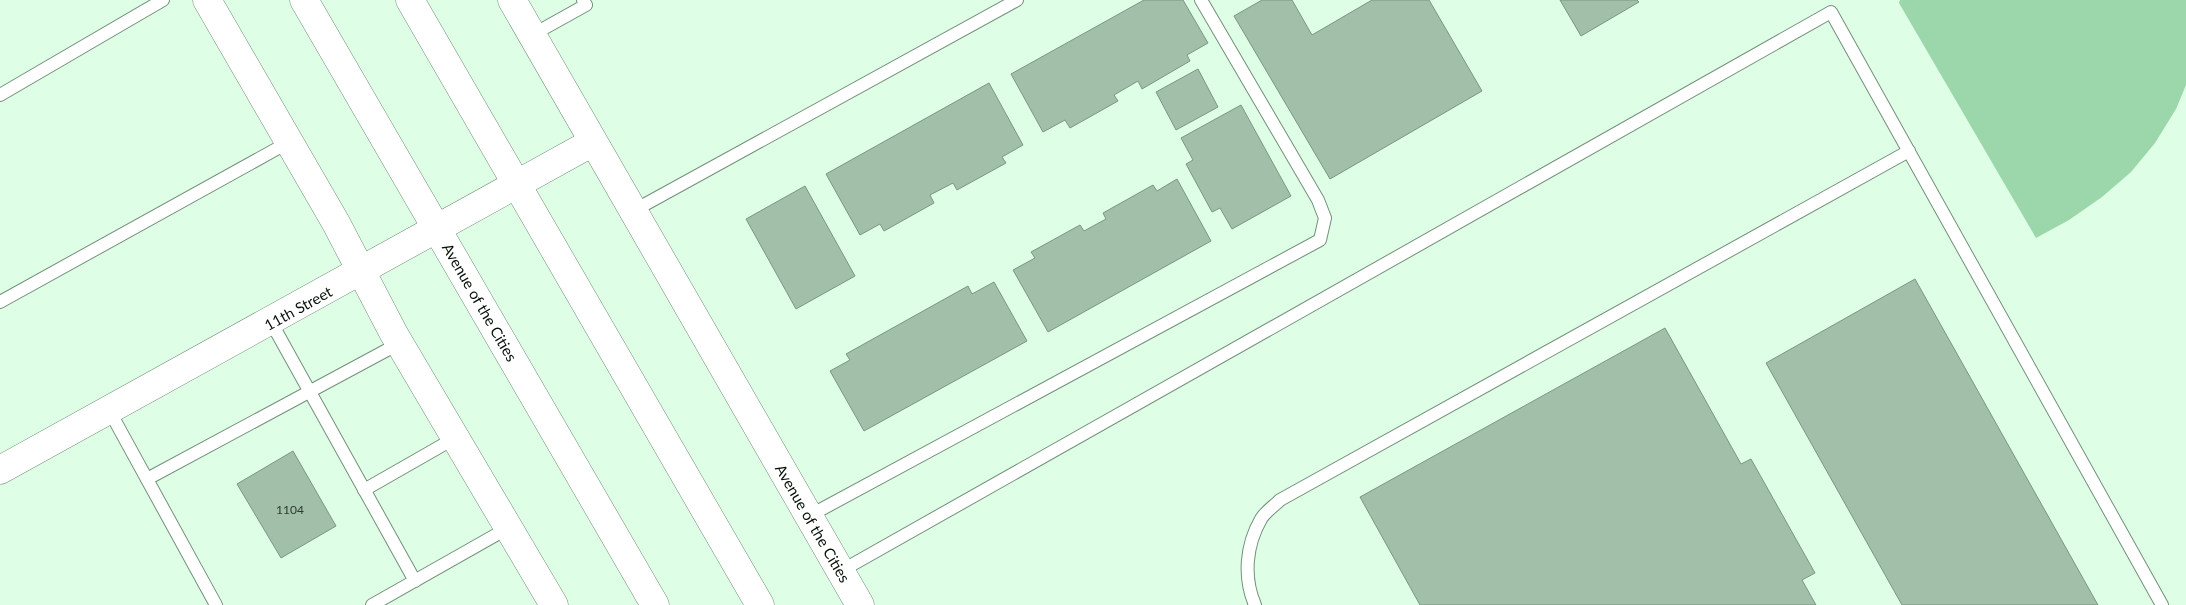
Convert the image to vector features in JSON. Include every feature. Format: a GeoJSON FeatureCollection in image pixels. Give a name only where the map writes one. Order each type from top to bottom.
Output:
{"type":"FeatureCollection","features":[{"type":"Feature","properties":{"kind":"street"},"geometry":{"type":"LineString","coordinates":[[207,0],[336,223],[400,342],[455,438],[554,605]]}},
{"type":"Feature","properties":{"kind":"street","name":"Avenue of the Cities"},"geometry":{"type":"LineString","coordinates":[[304,0],[655,605]]}},
{"type":"Feature","properties":{"kind":"street"},"geometry":{"type":"LineString","coordinates":[[410,0],[760,605]]}},
{"type":"Feature","properties":{"kind":"street","name":"Avenue of the Cities"},"geometry":{"type":"LineString","coordinates":[[512,0],[860,605]]}},
{"type":"Feature","properties":{"kind":"street","name":"11th Street"},"geometry":{"type":"LineString","coordinates":[[0,470],[271,322],[593,142]]}},
{"type":"Feature","properties":{"kind":"lane"},"geometry":{"type":"LineString","coordinates":[[0,95],[163,0]]}},
{"type":"Feature","properties":{"kind":"lane"},"geometry":{"type":"LineString","coordinates":[[532,35],[586,5],[584,0]]}},
{"type":"Feature","properties":{"kind":"lane"},"geometry":{"type":"LineString","coordinates":[[633,211],[1017,0]]}},
{"type":"Feature","properties":{"kind":"lane"},"geometry":{"type":"LineString","coordinates":[[809,516],[1320,240],[1325,218],[1318,200],[1200,0]]}},
{"type":"Feature","properties":{"kind":"lane"},"geometry":{"type":"LineString","coordinates":[[841,571],[1831,12],[2162,605]]}},
{"type":"Feature","properties":{"kind":"lane"},"geometry":{"type":"LineString","coordinates":[[0,302],[289,142]]}},
{"type":"Feature","properties":{"kind":"lane"},"geometry":{"type":"LineString","coordinates":[[1255,605],[1247,572],[1250,544],[1262,518],[1280,500],[1910,151]]}},
{"type":"Feature","properties":{"kind":"lane"},"geometry":{"type":"LineString","coordinates":[[271,322],[415,581]]}},
{"type":"Feature","properties":{"kind":"lane"},"geometry":{"type":"LineString","coordinates":[[147,480],[400,342]]}},
{"type":"Feature","properties":{"kind":"lane"},"geometry":{"type":"LineString","coordinates":[[109,410],[216,605]]}},
{"type":"Feature","properties":{"kind":"lane"},"geometry":{"type":"LineString","coordinates":[[364,490],[455,438]]}},
{"type":"Feature","properties":{"kind":"lane"},"geometry":{"type":"LineString","coordinates":[[372,605],[508,528]]}},
{"type":"Feature","properties":{"kind":"green space"},"geometry":{"type":"Polygon","coordinates":[[[1900,0],[2186,0],[2186,85],[2176,109],[2155,143],[2131,172],[2102,197],[2069,220],[2036,238],[1899,3],[1900,0]]]}},
{"type":"Feature","properties":{"kind":"building"},"geometry":{"type":"Polygon","coordinates":[[[1144,0],[1183,0],[1208,43],[1187,55],[1190,61],[1142,89],[1138,81],[1114,95],[1118,101],[1070,128],[1065,120],[1043,132],[1011,74],[1144,0]]]}},
{"type":"Feature","properties":{"kind":"building"},"geometry":{"type":"Polygon","coordinates":[[[1262,0],[1292,0],[1312,35],[1372,0],[1429,0],[1482,91],[1330,179],[1234,16],[1262,0]]]}},
{"type":"Feature","properties":{"kind":"building"},"geometry":{"type":"Polygon","coordinates":[[[1560,0],[1637,0],[1639,2],[1581,36],[1560,0]]]}},
{"type":"Feature","properties":{"kind":"building"},"geometry":{"type":"Polygon","coordinates":[[[1198,69],[1218,107],[1176,130],[1156,92],[1198,69]]]}},
{"type":"Feature","properties":{"kind":"building"},"geometry":{"type":"Polygon","coordinates":[[[989,83],[1023,145],[1002,157],[1006,163],[957,190],[953,183],[930,195],[934,203],[884,231],[880,224],[860,235],[826,174],[989,83]]]}},
{"type":"Feature","properties":{"kind":"building"},"geometry":{"type":"Polygon","coordinates":[[[1241,105],[1291,196],[1232,229],[1220,208],[1212,212],[1186,164],[1193,160],[1181,138],[1241,105]]]}},
{"type":"Feature","properties":{"kind":"building"},"geometry":{"type":"Polygon","coordinates":[[[1177,179],[1211,241],[1048,332],[1013,270],[1035,258],[1031,252],[1080,225],[1084,231],[1106,219],[1103,213],[1153,185],[1157,191],[1177,179]]]}},
{"type":"Feature","properties":{"kind":"building"},"geometry":{"type":"Polygon","coordinates":[[[805,186],[855,276],[796,309],[746,219],[805,186]]]}},
{"type":"Feature","properties":{"kind":"building"},"geometry":{"type":"Polygon","coordinates":[[[1915,279],[2098,605],[1902,605],[1766,363],[1915,279]]]}},
{"type":"Feature","properties":{"kind":"building"},"geometry":{"type":"Polygon","coordinates":[[[994,282],[1027,341],[864,431],[830,371],[850,360],[846,354],[968,286],[972,294],[994,282]]]}},
{"type":"Feature","properties":{"kind":"building"},"geometry":{"type":"Polygon","coordinates":[[[1665,328],[1741,464],[1751,459],[1815,573],[1802,580],[1816,605],[1420,605],[1360,497],[1665,328]]]}},
{"type":"Feature","properties":{"kind":"building"},"geometry":{"type":"Polygon","coordinates":[[[293,451],[336,526],[281,558],[237,484],[293,451]]]}}]}
